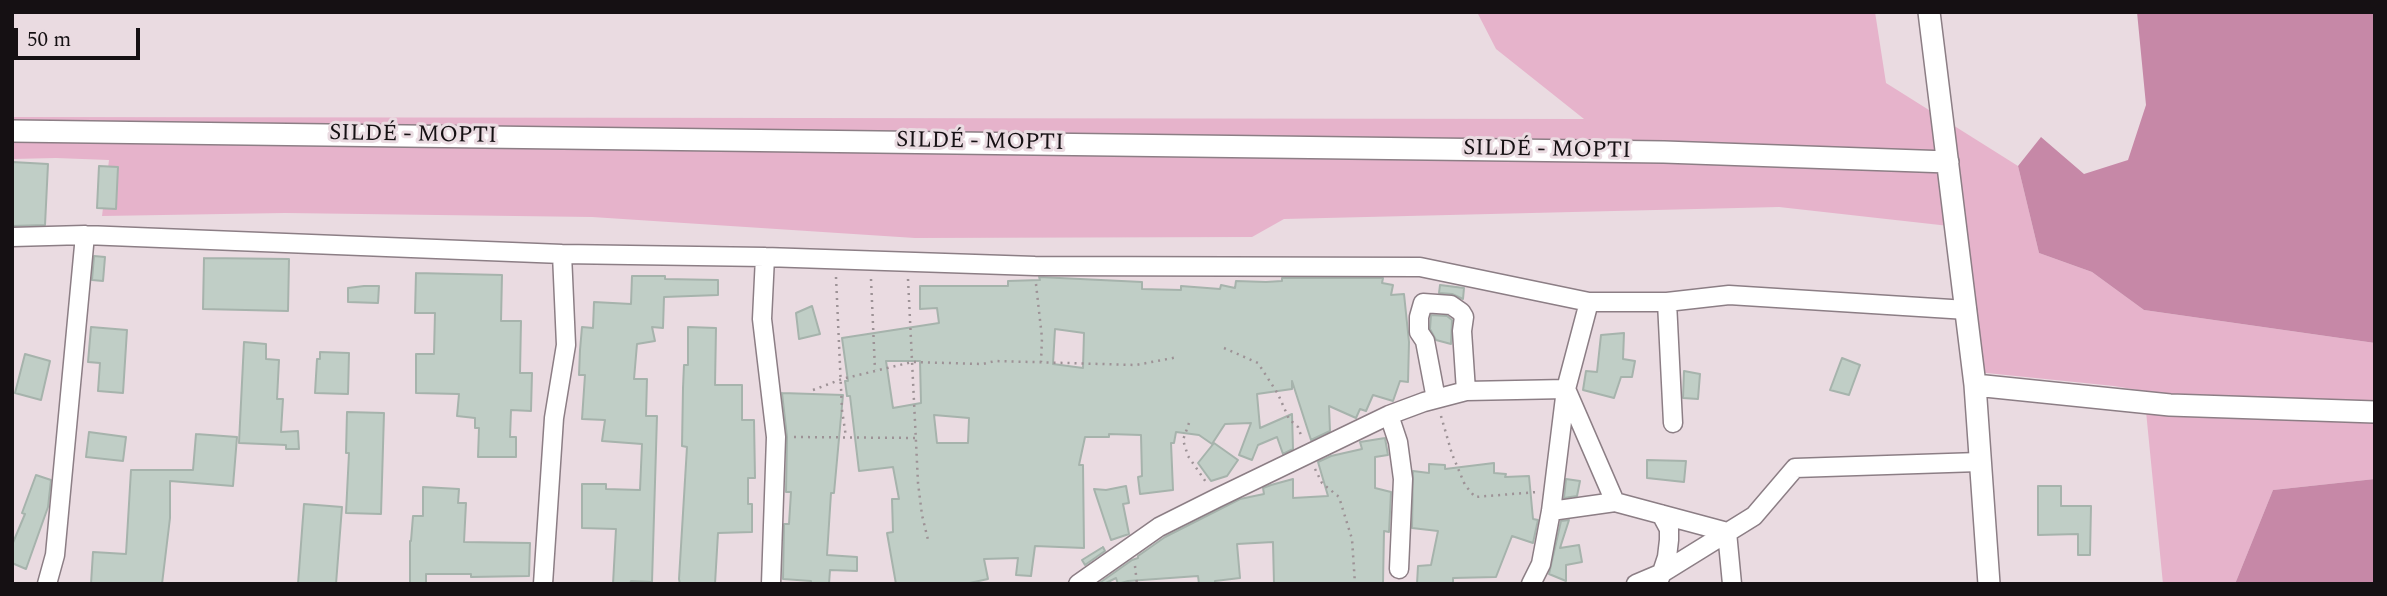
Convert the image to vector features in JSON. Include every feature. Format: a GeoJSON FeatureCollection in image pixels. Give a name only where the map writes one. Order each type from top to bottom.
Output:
{"type":"FeatureCollection","features":[{"type":"Feature","properties":{"kind":"main road"},"geometry":{"type":"LineString","coordinates":[[1929,12],[1975,385],[1989,584]]}},
{"type":"Feature","properties":{"kind":"main road","name":"SILDÉ - MOPTI"},"geometry":{"type":"LineString","coordinates":[[12,131],[1650,152],[1948,162]]}},
{"type":"Feature","properties":{"kind":"main road"},"geometry":{"type":"LineString","coordinates":[[1975,385],[2170,405],[2375,412]]}},
{"type":"Feature","properties":{"kind":"street"},"geometry":{"type":"LineString","coordinates":[[12,237],[85,235],[562,254],[765,257],[1035,267],[1420,267],[1589,302],[1667,302],[1730,295],[1966,310]]}},
{"type":"Feature","properties":{"kind":"street"},"geometry":{"type":"LineString","coordinates":[[47,584],[55,555],[85,235]]}},
{"type":"Feature","properties":{"kind":"street"},"geometry":{"type":"LineString","coordinates":[[543,584],[554,418],[566,345],[562,254]]}},
{"type":"Feature","properties":{"kind":"street"},"geometry":{"type":"LineString","coordinates":[[765,257],[762,319],[776,437],[771,584]]}},
{"type":"Feature","properties":{"kind":"street"},"geometry":{"type":"LineString","coordinates":[[1531,584],[1541,564],[1552,502],[1566,389],[1589,302]]}},
{"type":"Feature","properties":{"kind":"street"},"geometry":{"type":"LineString","coordinates":[[1667,302],[1673,423]]}},
{"type":"Feature","properties":{"kind":"street"},"geometry":{"type":"LineString","coordinates":[[1436,399],[1425,341],[1419,332],[1423,303],[1451,305],[1464,317],[1462,331],[1466,391]]}},
{"type":"Feature","properties":{"kind":"street"},"geometry":{"type":"LineString","coordinates":[[1078,584],[1158,527],[1389,415],[1466,391],[1566,389]]}},
{"type":"Feature","properties":{"kind":"street"},"geometry":{"type":"LineString","coordinates":[[1566,389],[1615,502]]}},
{"type":"Feature","properties":{"kind":"street"},"geometry":{"type":"LineString","coordinates":[[1389,415],[1398,442],[1403,479],[1399,569]]}},
{"type":"Feature","properties":{"kind":"street"},"geometry":{"type":"LineString","coordinates":[[1636,584],[1660,579],[1754,516],[1795,468],[1979,461]]}},
{"type":"Feature","properties":{"kind":"street"},"geometry":{"type":"LineString","coordinates":[[1552,502],[1615,502],[1727,532]]}},
{"type":"Feature","properties":{"kind":"street"},"geometry":{"type":"LineString","coordinates":[[1660,579],[1669,540],[1669,528],[1661,514]]}},
{"type":"Feature","properties":{"kind":"street"},"geometry":{"type":"LineString","coordinates":[[1727,532],[1732,584]]}},
{"type":"Feature","properties":{"kind":"path"},"geometry":{"type":"LineString","coordinates":[[835,260],[846,437]]}},
{"type":"Feature","properties":{"kind":"path"},"geometry":{"type":"LineString","coordinates":[[870,261],[876,370]]}},
{"type":"Feature","properties":{"kind":"path"},"geometry":{"type":"LineString","coordinates":[[907,262],[916,438],[922,515],[928,540]]}},
{"type":"Feature","properties":{"kind":"path"},"geometry":{"type":"LineString","coordinates":[[1035,267],[1042,338],[1041,362]]}},
{"type":"Feature","properties":{"kind":"path"},"geometry":{"type":"LineString","coordinates":[[813,390],[842,379],[912,362],[983,364],[995,361],[1136,365],[1178,357]]}},
{"type":"Feature","properties":{"kind":"path"},"geometry":{"type":"LineString","coordinates":[[1436,399],[1452,454],[1465,485],[1475,497],[1552,502]]}},
{"type":"Feature","properties":{"kind":"path"},"geometry":{"type":"LineString","coordinates":[[1189,423],[1184,440],[1188,456],[1217,498]]}},
{"type":"Feature","properties":{"kind":"path"},"geometry":{"type":"LineString","coordinates":[[776,437],[916,438]]}},
{"type":"Feature","properties":{"kind":"shaded area"},"geometry":{"type":"Polygon","coordinates":[[[1477,12],[1875,12],[1886,83],[2018,166],[2039,253],[2092,272],[2144,310],[2375,343],[2375,479],[2273,490],[2235,584],[2163,584],[2144,391],[1967,371],[1949,226],[1779,207],[1284,219],[1252,237],[915,238],[592,217],[285,213],[102,216],[109,160],[12,159],[12,117],[1584,119],[1496,49],[1477,12]]]}},
{"type":"Feature","properties":{"kind":"shaded area"},"geometry":{"type":"Polygon","coordinates":[[[2137,12],[2375,12],[2375,343],[2144,310],[2092,272],[2039,253],[2018,166],[2041,137],[2084,174],[2128,160],[2146,105],[2137,12]]]}},
{"type":"Feature","properties":{"kind":"shaded area"},"geometry":{"type":"Polygon","coordinates":[[[2375,479],[2375,584],[2235,584],[2273,490],[2375,479]]]}},
{"type":"Feature","properties":{"kind":"building"},"geometry":{"type":"Polygon","coordinates":[[[12,162],[48,164],[45,225],[12,226],[12,162]]]}},
{"type":"Feature","properties":{"kind":"building"},"geometry":{"type":"Polygon","coordinates":[[[99,166],[118,167],[116,209],[97,208],[99,166]]]}},
{"type":"Feature","properties":{"kind":"building"},"geometry":{"type":"Polygon","coordinates":[[[94,256],[105,257],[103,281],[92,280],[94,256]]]}},
{"type":"Feature","properties":{"kind":"building"},"geometry":{"type":"Polygon","coordinates":[[[204,258],[289,259],[288,311],[203,309],[204,258]]]}},
{"type":"Feature","properties":{"kind":"building"},"geometry":{"type":"Polygon","coordinates":[[[416,273],[502,275],[501,321],[521,321],[520,373],[532,373],[531,411],[511,410],[510,437],[516,437],[516,457],[478,457],[479,428],[475,428],[475,418],[457,416],[459,394],[416,393],[416,354],[434,354],[435,313],[415,313],[416,273]]]}},
{"type":"Feature","properties":{"kind":"building"},"geometry":{"type":"Polygon","coordinates":[[[632,276],[718,280],[718,295],[664,297],[663,328],[652,327],[655,341],[637,344],[634,379],[647,379],[646,416],[657,416],[652,582],[613,584],[616,529],[582,528],[582,484],[606,484],[606,489],[640,490],[642,444],[602,441],[605,420],[582,419],[585,375],[579,375],[580,350],[582,327],[593,328],[594,302],[631,304],[632,276]]]}},
{"type":"Feature","properties":{"kind":"building"},"geometry":{"type":"Polygon","coordinates":[[[1039,277],[1142,282],[1142,289],[1181,290],[1181,286],[1220,289],[1221,285],[1235,288],[1236,281],[1282,281],[1282,278],[1383,278],[1382,283],[1393,285],[1391,295],[1404,294],[1409,342],[1408,382],[1400,381],[1393,401],[1373,395],[1366,411],[1360,409],[1356,418],[1329,406],[1330,431],[1311,440],[1292,381],[1292,389],[1257,394],[1260,428],[1292,414],[1293,449],[1283,454],[1277,437],[1258,445],[1252,460],[1239,455],[1251,423],[1225,424],[1212,444],[1199,435],[1176,432],[1174,443],[1171,443],[1173,490],[1140,494],[1138,477],[1142,476],[1141,435],[1109,434],[1109,437],[1085,437],[1079,465],[1083,465],[1084,548],[1035,546],[1031,576],[1016,575],[1018,558],[984,559],[988,579],[965,584],[896,584],[887,533],[893,532],[892,499],[899,499],[893,467],[859,471],[850,396],[847,396],[845,381],[848,381],[842,338],[939,323],[937,308],[920,309],[920,286],[1008,286],[1008,281],[1040,280],[1039,277]],[[1055,329],[1053,364],[1083,368],[1084,333],[1055,329]],[[886,361],[893,408],[921,403],[920,361],[886,361]],[[934,415],[937,443],[968,443],[969,418],[934,415]]]}},
{"type":"Feature","properties":{"kind":"building"},"geometry":{"type":"Polygon","coordinates":[[[1440,285],[1464,288],[1463,299],[1452,294],[1439,293],[1440,285]]]}},
{"type":"Feature","properties":{"kind":"building"},"geometry":{"type":"Polygon","coordinates":[[[379,286],[378,303],[348,302],[348,288],[379,286]]]}},
{"type":"Feature","properties":{"kind":"building"},"geometry":{"type":"Polygon","coordinates":[[[812,306],[820,334],[799,339],[796,313],[812,306]]]}},
{"type":"Feature","properties":{"kind":"building"},"geometry":{"type":"Polygon","coordinates":[[[1431,315],[1447,316],[1452,320],[1451,344],[1436,340],[1430,329],[1431,315]]]}},
{"type":"Feature","properties":{"kind":"building"},"geometry":{"type":"Polygon","coordinates":[[[91,327],[127,330],[123,393],[98,391],[100,363],[88,362],[91,327]]]}},
{"type":"Feature","properties":{"kind":"building"},"geometry":{"type":"Polygon","coordinates":[[[688,327],[716,328],[715,385],[742,385],[742,420],[754,420],[755,478],[748,478],[752,532],[718,533],[715,584],[680,584],[679,579],[687,447],[682,446],[688,327]]]}},
{"type":"Feature","properties":{"kind":"building"},"geometry":{"type":"Polygon","coordinates":[[[1624,333],[1623,359],[1635,361],[1632,377],[1621,377],[1614,398],[1583,390],[1586,371],[1597,372],[1601,335],[1624,333]]]}},
{"type":"Feature","properties":{"kind":"building"},"geometry":{"type":"Polygon","coordinates":[[[244,342],[266,344],[266,359],[279,360],[277,399],[283,399],[281,432],[298,431],[299,449],[286,449],[286,445],[239,443],[244,342]]]}},
{"type":"Feature","properties":{"kind":"building"},"geometry":{"type":"Polygon","coordinates":[[[320,352],[349,353],[348,394],[315,393],[317,359],[320,359],[320,352]]]}},
{"type":"Feature","properties":{"kind":"building"},"geometry":{"type":"Polygon","coordinates":[[[25,354],[50,361],[41,400],[15,393],[25,354]]]}},
{"type":"Feature","properties":{"kind":"building"},"geometry":{"type":"Polygon","coordinates":[[[1842,358],[1860,365],[1849,395],[1830,390],[1842,358]]]}},
{"type":"Feature","properties":{"kind":"building"},"geometry":{"type":"Polygon","coordinates":[[[1684,371],[1700,374],[1698,399],[1683,398],[1684,371]]]}},
{"type":"Feature","properties":{"kind":"building"},"geometry":{"type":"Polygon","coordinates":[[[782,393],[843,395],[834,493],[831,493],[827,555],[857,557],[857,571],[830,570],[829,584],[783,579],[784,524],[789,524],[791,492],[786,492],[787,437],[782,393]]]}},
{"type":"Feature","properties":{"kind":"building"},"geometry":{"type":"Polygon","coordinates":[[[347,412],[384,413],[381,514],[346,513],[349,453],[346,453],[347,412]]]}},
{"type":"Feature","properties":{"kind":"building"},"geometry":{"type":"Polygon","coordinates":[[[89,432],[126,437],[123,461],[86,457],[89,432]]]}},
{"type":"Feature","properties":{"kind":"building"},"geometry":{"type":"Polygon","coordinates":[[[196,434],[237,437],[233,486],[170,481],[170,518],[162,584],[91,584],[93,552],[126,554],[131,470],[193,470],[196,434]]]}},
{"type":"Feature","properties":{"kind":"building"},"geometry":{"type":"Polygon","coordinates":[[[1385,438],[1388,455],[1375,457],[1375,488],[1391,492],[1389,532],[1384,531],[1383,583],[1274,584],[1273,542],[1237,544],[1240,578],[1215,581],[1215,584],[1199,584],[1198,576],[1118,584],[1116,578],[1098,584],[1165,537],[1240,499],[1264,494],[1263,488],[1293,479],[1293,498],[1328,496],[1318,462],[1362,449],[1360,442],[1385,438]]]}},
{"type":"Feature","properties":{"kind":"building"},"geometry":{"type":"Polygon","coordinates":[[[1214,443],[1238,460],[1227,476],[1211,481],[1198,463],[1214,443]]]}},
{"type":"Feature","properties":{"kind":"building"},"geometry":{"type":"Polygon","coordinates":[[[1647,460],[1686,461],[1684,482],[1647,478],[1647,460]]]}},
{"type":"Feature","properties":{"kind":"building"},"geometry":{"type":"Polygon","coordinates":[[[1494,463],[1494,473],[1506,474],[1505,477],[1529,476],[1533,519],[1538,520],[1533,543],[1512,536],[1496,577],[1453,578],[1453,584],[1417,584],[1418,566],[1431,565],[1438,531],[1412,528],[1413,471],[1429,473],[1429,464],[1445,465],[1445,469],[1494,463]]]}},
{"type":"Feature","properties":{"kind":"building"},"geometry":{"type":"Polygon","coordinates":[[[36,475],[51,480],[48,507],[26,569],[12,563],[12,545],[25,514],[22,513],[36,475]]]}},
{"type":"Feature","properties":{"kind":"building"},"geometry":{"type":"Polygon","coordinates":[[[1566,479],[1580,481],[1577,496],[1564,498],[1566,479]]]}},
{"type":"Feature","properties":{"kind":"building"},"geometry":{"type":"Polygon","coordinates":[[[1126,486],[1129,503],[1123,504],[1129,534],[1111,540],[1094,489],[1106,490],[1126,486]]]}},
{"type":"Feature","properties":{"kind":"building"},"geometry":{"type":"Polygon","coordinates":[[[2038,486],[2061,486],[2061,506],[2091,506],[2090,555],[2078,555],[2078,534],[2038,535],[2038,486]]]}},
{"type":"Feature","properties":{"kind":"building"},"geometry":{"type":"Polygon","coordinates":[[[423,487],[459,489],[458,503],[466,503],[464,542],[530,543],[529,576],[471,577],[471,574],[426,574],[426,584],[410,584],[413,516],[423,516],[423,487]]]}},
{"type":"Feature","properties":{"kind":"building"},"geometry":{"type":"Polygon","coordinates":[[[304,504],[342,507],[336,584],[298,584],[304,504]]]}},
{"type":"Feature","properties":{"kind":"building"},"geometry":{"type":"Polygon","coordinates":[[[1569,520],[1560,548],[1579,545],[1582,562],[1566,565],[1566,581],[1549,574],[1561,521],[1569,520]]]}},
{"type":"Feature","properties":{"kind":"building"},"geometry":{"type":"Polygon","coordinates":[[[1103,547],[1105,551],[1085,565],[1082,560],[1103,547]]]}}]}
